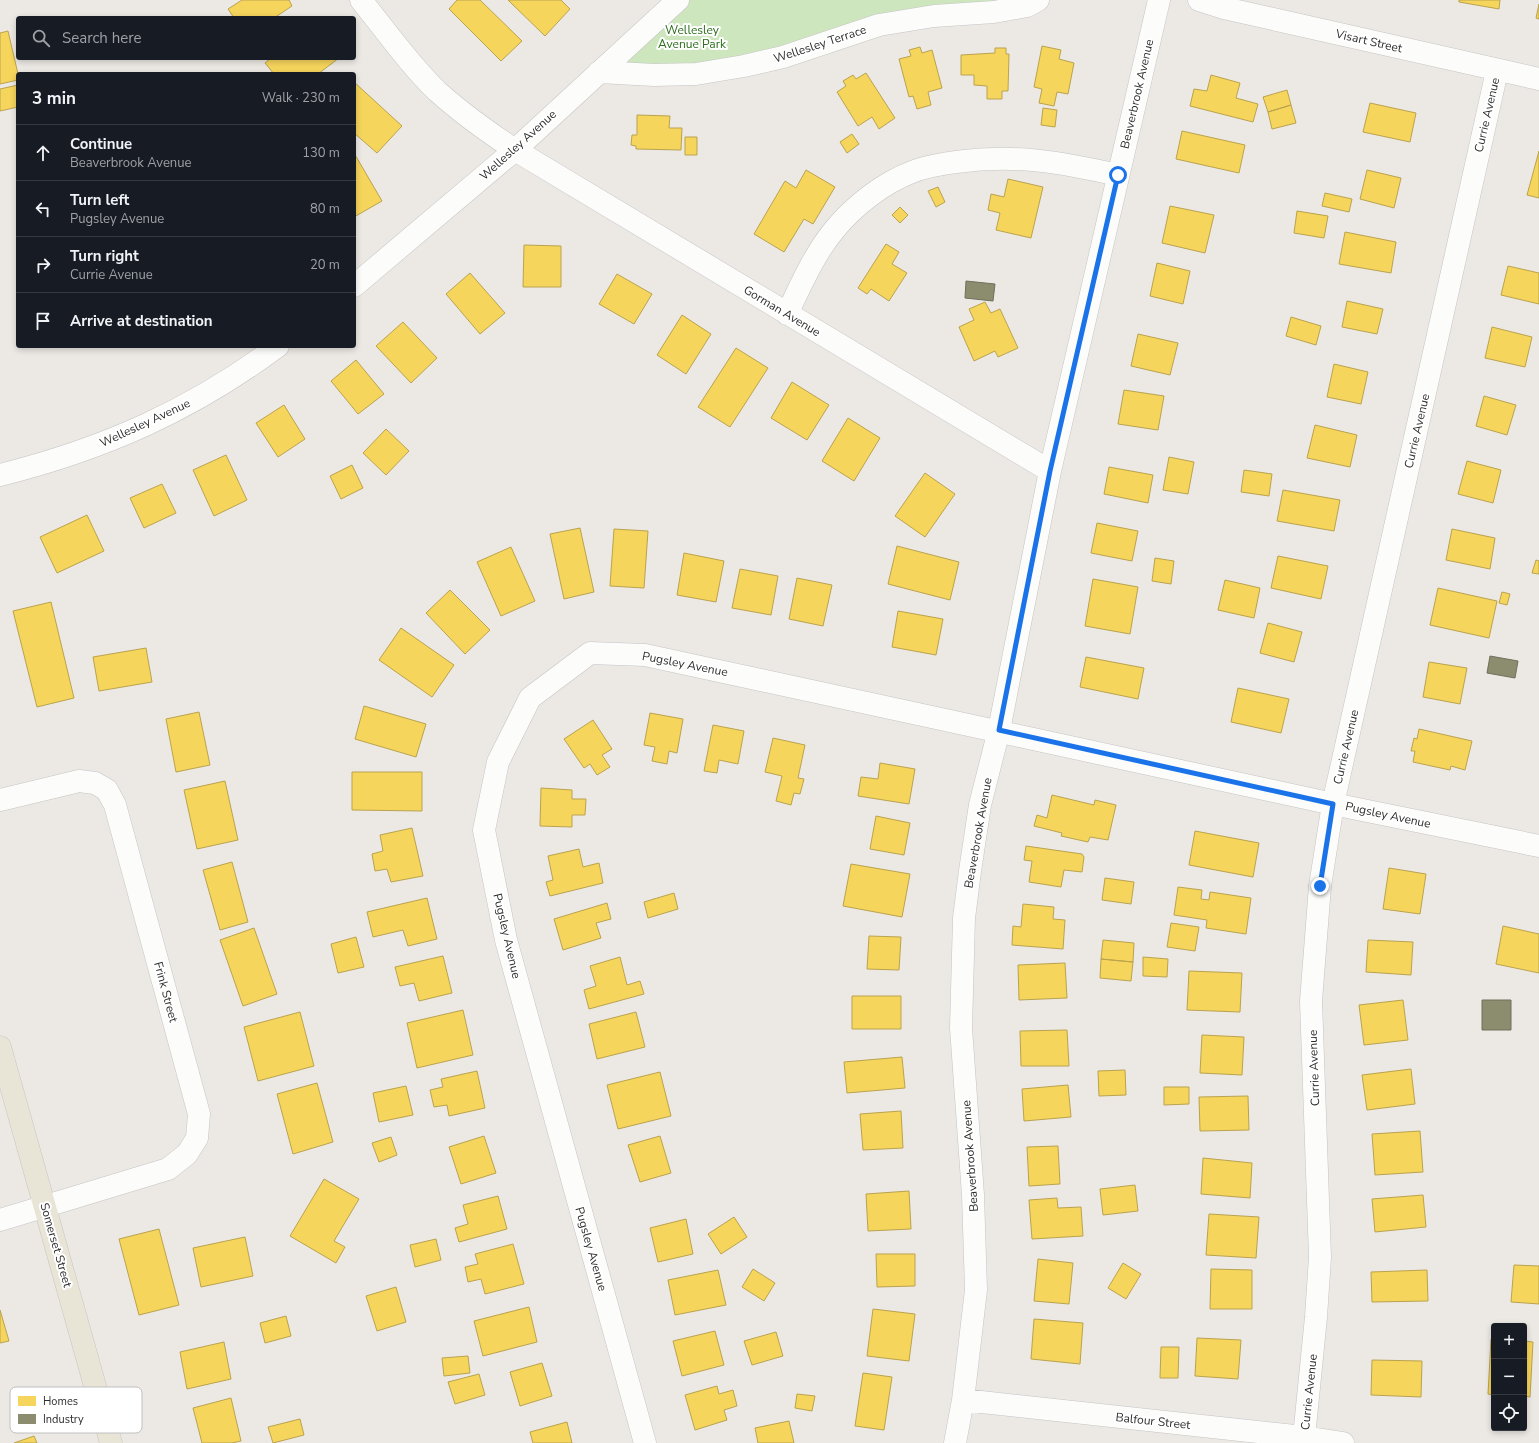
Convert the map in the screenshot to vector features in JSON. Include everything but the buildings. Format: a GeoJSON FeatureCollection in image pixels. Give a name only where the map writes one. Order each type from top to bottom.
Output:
{"type":"FeatureCollection","features":[{"type":"Feature","properties":{"kind":"main road","name":"Somerset Street"},"geometry":{"type":"LineString","coordinates":[[0,1047],[95,1387]]}},
{"type":"Feature","properties":{"kind":"main road","name":"Somerset Street"},"geometry":{"type":"LineString","coordinates":[[108,1433],[111,1443]]}},
{"type":"Feature","properties":{"kind":"street","name":"Gorman Avenue"},"geometry":{"type":"LineString","coordinates":[[362,0],[405,57],[437,91],[472,120],[515,150],[1050,471]]}},
{"type":"Feature","properties":{"kind":"street","name":"Wellesley Avenue"},"geometry":{"type":"LineString","coordinates":[[356,284],[515,150],[678,0]]}},
{"type":"Feature","properties":{"kind":"street","name":"Wellesley Terrace"},"geometry":{"type":"LineString","coordinates":[[599,72],[654,75],[696,74],[744,66],[784,57],[879,25],[934,16],[994,12],[1027,6],[1038,0]]}},
{"type":"Feature","properties":{"kind":"street","name":"Beaverbrook Avenue"},"geometry":{"type":"LineString","coordinates":[[955,1443],[963,1400],[976,1290],[973,1195],[961,1028],[964,918],[980,805],[999,730],[1050,471],[1159,0]]}},
{"type":"Feature","properties":{"kind":"street","name":"Visart Street"},"geometry":{"type":"LineString","coordinates":[[1199,0],[1231,10],[1539,80]]}},
{"type":"Feature","properties":{"kind":"street","name":"Currie Avenue"},"geometry":{"type":"LineString","coordinates":[[1304,1437],[1316,1316],[1320,1257],[1311,1001],[1320,886],[1333,804],[1497,71]]}},
{"type":"Feature","properties":{"kind":"street"},"geometry":{"type":"LineString","coordinates":[[787,314],[814,260],[835,229],[870,196],[888,184],[912,172],[940,165],[981,159],[1017,158],[1066,164],[1118,175]]}},
{"type":"Feature","properties":{"kind":"street","name":"Wellesley Avenue"},"geometry":{"type":"LineString","coordinates":[[0,475],[69,455],[138,430],[188,405],[226,382],[275,348]]}},
{"type":"Feature","properties":{"kind":"street","name":"Pugsley Avenue"},"geometry":{"type":"LineString","coordinates":[[645,1443],[506,940],[484,830],[498,762],[530,698],[590,653],[645,655],[999,730],[1333,804],[1539,846]]}},
{"type":"Feature","properties":{"kind":"street","name":"Frink Street"},"geometry":{"type":"LineString","coordinates":[[0,800],[79,781],[95,783],[107,790],[115,805],[200,1114],[197,1138],[187,1154],[168,1169],[0,1220]]}},
{"type":"Feature","properties":{"kind":"street","name":"Balfour Street"},"geometry":{"type":"LineString","coordinates":[[963,1400],[1304,1437],[1343,1443]]}},
{"type":"Feature","properties":{"kind":"green space","name":"Wellesley Avenue Park"},"geometry":{"type":"Polygon","coordinates":[[[678,0],[1038,0],[934,16],[783,57],[599,72],[678,0]]]}},
{"type":"Feature","properties":{"kind":"route"},"geometry":{"type":"LineString","coordinates":[[1118,175],[1050,471],[999,730],[1333,804],[1320,886]]}}]}
